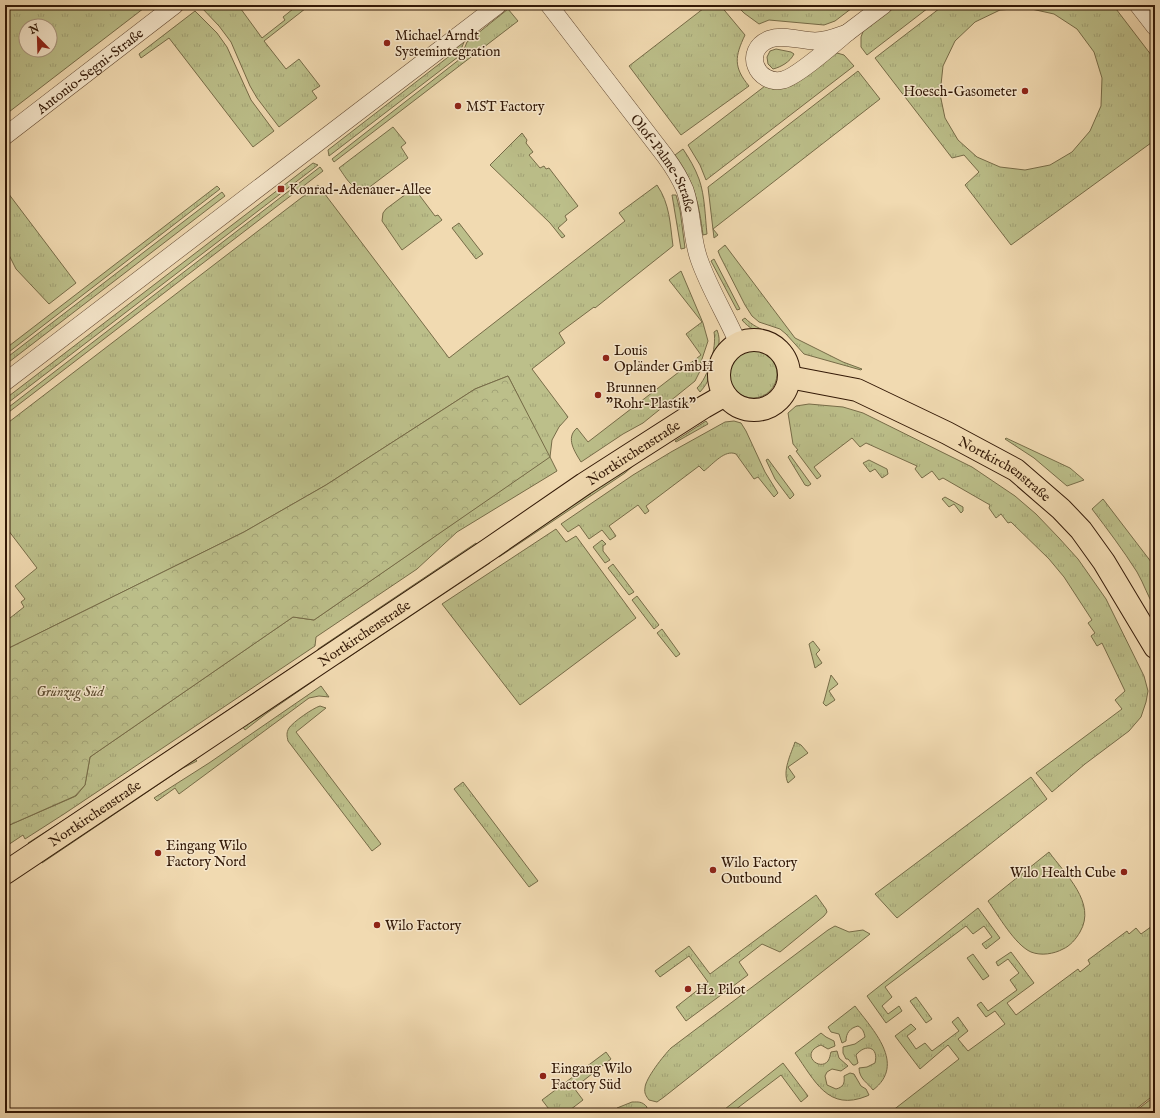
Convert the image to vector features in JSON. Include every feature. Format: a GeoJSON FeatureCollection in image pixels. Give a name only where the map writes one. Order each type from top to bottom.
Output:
{"type":"FeatureCollection","features":[{"type":"Feature","properties":{"kind":"main road"},"geometry":{"type":"LineString","coordinates":[[759,339],[769,342],[778,348],[784,356],[788,366],[789,377],[787,388],[782,397],[763,409],[752,410],[742,408],[732,403],[724,395],[718,376],[719,366],[726,353],[738,343],[759,339]]}},
{"type":"Feature","properties":{"kind":"main road","name":"Nortkirchenstraße"},"geometry":{"type":"LineString","coordinates":[[789,377],[857,390],[947,433],[1016,470],[1081,530],[1104,562],[1155,648]]}},
{"type":"Feature","properties":{"kind":"main road","name":"Nortkirchenstraße"},"geometry":{"type":"LineString","coordinates":[[5,872],[488,550],[584,484],[724,395]]}},
{"type":"Feature","properties":{"kind":"street","name":"Antonio-Segni-Straße"},"geometry":{"type":"LineString","coordinates":[[5,136],[175,5]]}},
{"type":"Feature","properties":{"kind":"street"},"geometry":{"type":"LineString","coordinates":[[5,382],[498,5]]}},
{"type":"Feature","properties":{"kind":"street","name":"Olof-Palme-Straße"},"geometry":{"type":"LineString","coordinates":[[549,5],[657,145],[678,176],[687,198],[694,241],[699,260],[738,343]]}},
{"type":"Feature","properties":{"kind":"street"},"geometry":{"type":"LineString","coordinates":[[847,33],[823,41],[781,37],[770,39],[758,48],[754,55],[754,60],[759,71],[766,77],[783,80],[796,74],[884,5]]}},
{"type":"Feature","properties":{"kind":"street"},"geometry":{"type":"LineString","coordinates":[[1138,5],[1155,27]]}},
{"type":"Feature","properties":{"kind":"green space"},"geometry":{"type":"Polygon","coordinates":[[[5,5],[148,5],[5,115],[5,5]]]}},
{"type":"Feature","properties":{"kind":"green space"},"geometry":{"type":"Polygon","coordinates":[[[203,5],[238,5],[262,38],[285,20],[283,17],[298,5],[310,5],[264,41],[286,69],[299,59],[320,86],[312,91],[317,98],[279,127],[257,98],[250,86],[231,42],[219,26],[201,7],[203,5]]]}},
{"type":"Feature","properties":{"kind":"green space"},"geometry":{"type":"Polygon","coordinates":[[[708,5],[720,5],[745,35],[739,49],[737,61],[740,73],[749,86],[681,135],[629,66],[708,5]]]}},
{"type":"Feature","properties":{"kind":"green space"},"geometry":{"type":"Polygon","coordinates":[[[736,5],[856,5],[835,21],[824,25],[769,20],[759,24],[736,5]]]}},
{"type":"Feature","properties":{"kind":"green space"},"geometry":{"type":"Polygon","coordinates":[[[895,5],[932,5],[867,55],[861,47],[861,37],[864,29],[895,5]]]}},
{"type":"Feature","properties":{"kind":"green space"},"geometry":{"type":"Polygon","coordinates":[[[944,5],[1113,5],[1155,60],[1155,140],[1011,245],[965,185],[979,172],[964,155],[952,158],[875,58],[944,5]],[[1027,8],[1000,10],[975,22],[955,41],[943,66],[940,94],[945,118],[958,140],[977,157],[1000,167],[1025,170],[1050,165],[1072,152],[1090,131],[1101,106],[1102,78],[1094,52],[1077,29],[1054,14],[1027,8]]]}},
{"type":"Feature","properties":{"kind":"green space"},"geometry":{"type":"Polygon","coordinates":[[[508,9],[518,21],[334,162],[332,159],[460,59],[467,42],[508,9]]]}},
{"type":"Feature","properties":{"kind":"green space"},"geometry":{"type":"Polygon","coordinates":[[[195,11],[217,33],[227,47],[251,100],[274,131],[253,147],[169,38],[141,58],[139,54],[195,11]]]}},
{"type":"Feature","properties":{"kind":"green space"},"geometry":{"type":"Polygon","coordinates":[[[466,37],[458,57],[329,156],[328,150],[456,51],[458,44],[466,37]]]}},
{"type":"Feature","properties":{"kind":"green space"},"geometry":{"type":"Polygon","coordinates":[[[776,49],[794,54],[785,64],[773,69],[768,64],[767,57],[770,51],[776,49]]]}},
{"type":"Feature","properties":{"kind":"green space"},"geometry":{"type":"Polygon","coordinates":[[[837,53],[844,55],[854,66],[706,180],[700,165],[688,145],[765,86],[773,89],[829,55],[837,53]]]}},
{"type":"Feature","properties":{"kind":"green space"},"geometry":{"type":"Polygon","coordinates":[[[858,71],[880,99],[713,229],[718,235],[714,238],[708,187],[858,71]]]}},
{"type":"Feature","properties":{"kind":"green space"},"geometry":{"type":"Polygon","coordinates":[[[393,127],[406,143],[401,147],[408,158],[367,189],[357,188],[347,180],[339,168],[393,127]]]}},
{"type":"Feature","properties":{"kind":"green space"},"geometry":{"type":"Polygon","coordinates":[[[522,133],[527,140],[526,143],[533,152],[529,155],[540,168],[544,166],[546,169],[549,168],[578,206],[565,216],[567,220],[558,228],[565,236],[562,238],[550,223],[490,165],[522,133]]]}},
{"type":"Feature","properties":{"kind":"green space"},"geometry":{"type":"Polygon","coordinates":[[[683,149],[694,167],[701,186],[704,199],[707,234],[703,235],[695,193],[687,174],[675,155],[683,149]]]}},
{"type":"Feature","properties":{"kind":"green space"},"geometry":{"type":"Polygon","coordinates":[[[313,163],[318,165],[5,405],[5,399],[313,163]]]}},
{"type":"Feature","properties":{"kind":"green space"},"geometry":{"type":"Polygon","coordinates":[[[320,167],[323,171],[5,415],[5,410],[320,167]]]}},
{"type":"Feature","properties":{"kind":"green space"},"geometry":{"type":"Polygon","coordinates":[[[318,185],[449,358],[625,221],[619,213],[657,185],[665,199],[673,246],[595,308],[594,307],[559,333],[565,343],[532,369],[568,417],[559,427],[552,440],[550,457],[557,471],[457,532],[417,569],[316,637],[315,646],[64,814],[25,839],[23,835],[5,847],[5,827],[76,796],[85,785],[90,757],[293,617],[314,620],[549,457],[508,376],[475,389],[326,485],[244,532],[5,650],[5,622],[24,607],[21,602],[25,599],[15,586],[37,568],[5,526],[5,425],[318,185]]]}},
{"type":"Feature","properties":{"kind":"green space"},"geometry":{"type":"Polygon","coordinates":[[[217,186],[220,189],[5,355],[5,349],[217,186]]]}},
{"type":"Feature","properties":{"kind":"green space"},"geometry":{"type":"Polygon","coordinates":[[[414,188],[435,216],[438,215],[442,220],[402,250],[382,221],[383,213],[386,209],[414,188]]]}},
{"type":"Feature","properties":{"kind":"green space"},"geometry":{"type":"Polygon","coordinates":[[[5,189],[76,283],[49,304],[16,269],[5,247],[5,189]]]}},
{"type":"Feature","properties":{"kind":"green space"},"geometry":{"type":"Polygon","coordinates":[[[222,192],[225,196],[5,365],[5,359],[222,192]]]}},
{"type":"Feature","properties":{"kind":"green space"},"geometry":{"type":"Polygon","coordinates":[[[672,195],[676,195],[680,210],[685,248],[681,249],[672,195]]]}},
{"type":"Feature","properties":{"kind":"green space"},"geometry":{"type":"Polygon","coordinates":[[[459,223],[483,254],[476,259],[452,228],[459,223]]]}},
{"type":"Feature","properties":{"kind":"green space"},"geometry":{"type":"Polygon","coordinates":[[[725,245],[795,338],[843,362],[862,369],[861,370],[804,354],[780,329],[759,322],[752,316],[718,251],[725,245]]]}},
{"type":"Feature","properties":{"kind":"green space"},"geometry":{"type":"Polygon","coordinates":[[[714,259],[740,309],[737,310],[711,261],[714,259]]]}},
{"type":"Feature","properties":{"kind":"green space"},"geometry":{"type":"Polygon","coordinates":[[[681,271],[703,323],[708,341],[701,362],[700,371],[695,381],[643,423],[623,434],[581,462],[571,441],[573,432],[577,428],[588,442],[701,355],[686,334],[702,322],[669,280],[681,271]]]}},
{"type":"Feature","properties":{"kind":"green space"},"geometry":{"type":"Polygon","coordinates":[[[745,318],[756,327],[781,339],[791,350],[788,352],[777,341],[753,330],[742,320],[745,318]]]}},
{"type":"Feature","properties":{"kind":"green space"},"geometry":{"type":"Polygon","coordinates":[[[717,330],[719,338],[718,350],[706,384],[700,392],[697,388],[705,377],[711,362],[715,338],[714,332],[717,330]]]}},
{"type":"Feature","properties":{"kind":"green space"},"geometry":{"type":"Polygon","coordinates":[[[748,350],[758,350],[770,357],[777,369],[777,379],[770,391],[758,398],[748,398],[740,394],[733,387],[729,379],[729,369],[733,361],[740,354],[748,350]]]}},
{"type":"Feature","properties":{"kind":"green space","name":"Grünzug Süd"},"geometry":{"type":"Polygon","coordinates":[[[508,376],[550,457],[314,620],[293,617],[90,757],[85,785],[75,796],[5,827],[5,650],[244,532],[326,485],[475,389],[508,376]]]}},
{"type":"Feature","properties":{"kind":"green space"},"geometry":{"type":"Polygon","coordinates":[[[809,404],[843,407],[863,413],[972,467],[1015,496],[1036,514],[1078,559],[1106,599],[1144,676],[1148,691],[1146,702],[1141,717],[1129,731],[1085,764],[1052,792],[1036,773],[1122,709],[1115,700],[1125,691],[1102,643],[1097,646],[1091,636],[1095,633],[1088,623],[1092,620],[1064,577],[1049,559],[1011,522],[1008,523],[1001,514],[996,518],[989,508],[990,505],[943,478],[939,480],[932,471],[922,478],[915,469],[917,466],[866,443],[860,447],[852,438],[814,467],[821,476],[817,479],[796,451],[798,450],[793,444],[788,413],[796,406],[809,404]]]}},
{"type":"Feature","properties":{"kind":"green space"},"geometry":{"type":"Polygon","coordinates":[[[706,421],[708,424],[676,442],[675,441],[706,421]]]}},
{"type":"Feature","properties":{"kind":"green space"},"geometry":{"type":"Polygon","coordinates":[[[734,421],[741,423],[746,431],[765,472],[778,493],[774,497],[758,477],[754,479],[736,454],[732,453],[723,455],[704,471],[699,466],[646,506],[649,511],[645,514],[638,505],[609,526],[616,536],[610,540],[602,530],[589,539],[579,525],[568,532],[561,524],[633,475],[671,452],[725,422],[734,421]]]}},
{"type":"Feature","properties":{"kind":"green space"},"geometry":{"type":"Polygon","coordinates":[[[1006,438],[1070,468],[1084,480],[1067,486],[1034,458],[1005,439],[1006,438]]]}},
{"type":"Feature","properties":{"kind":"green space"},"geometry":{"type":"Polygon","coordinates":[[[790,455],[811,484],[808,486],[805,485],[788,457],[790,455]]]}},
{"type":"Feature","properties":{"kind":"green space"},"geometry":{"type":"Polygon","coordinates":[[[768,459],[793,493],[794,495],[790,499],[775,479],[766,460],[768,459]]]}},
{"type":"Feature","properties":{"kind":"green space"},"geometry":{"type":"Polygon","coordinates":[[[869,460],[887,469],[888,474],[882,478],[875,469],[870,472],[863,463],[869,460]]]}},
{"type":"Feature","properties":{"kind":"green space"},"geometry":{"type":"Polygon","coordinates":[[[634,462],[635,464],[625,473],[499,557],[496,554],[634,462]]]}},
{"type":"Feature","properties":{"kind":"green space"},"geometry":{"type":"Polygon","coordinates":[[[945,497],[963,507],[963,511],[961,513],[954,504],[949,507],[942,499],[945,497]]]}},
{"type":"Feature","properties":{"kind":"green space"},"geometry":{"type":"Polygon","coordinates":[[[1103,499],[1155,567],[1155,608],[1137,572],[1092,509],[1103,499]]]}},
{"type":"Feature","properties":{"kind":"green space"},"geometry":{"type":"Polygon","coordinates":[[[556,529],[566,542],[576,536],[636,618],[520,705],[442,604],[556,529]]]}},
{"type":"Feature","properties":{"kind":"green space"},"geometry":{"type":"Polygon","coordinates":[[[602,540],[606,544],[603,546],[603,551],[610,560],[605,563],[593,547],[602,540]]]}},
{"type":"Feature","properties":{"kind":"green space"},"geometry":{"type":"Polygon","coordinates":[[[476,543],[479,546],[318,653],[318,649],[476,543]]]}},
{"type":"Feature","properties":{"kind":"green space"},"geometry":{"type":"Polygon","coordinates":[[[488,560],[490,563],[340,663],[338,660],[488,560]]]}},
{"type":"Feature","properties":{"kind":"green space"},"geometry":{"type":"Polygon","coordinates":[[[613,564],[634,592],[629,595],[608,568],[613,564]]]}},
{"type":"Feature","properties":{"kind":"green space"},"geometry":{"type":"Polygon","coordinates":[[[637,596],[659,625],[654,629],[632,600],[637,596]]]}},
{"type":"Feature","properties":{"kind":"green space"},"geometry":{"type":"Polygon","coordinates":[[[662,629],[680,654],[676,657],[657,633],[662,629]]]}},
{"type":"Feature","properties":{"kind":"green space"},"geometry":{"type":"Polygon","coordinates":[[[813,641],[820,650],[816,654],[822,663],[815,668],[809,644],[813,641]]]}},
{"type":"Feature","properties":{"kind":"green space"},"geometry":{"type":"Polygon","coordinates":[[[309,656],[312,657],[30,846],[28,843],[309,656]]]}},
{"type":"Feature","properties":{"kind":"green space"},"geometry":{"type":"Polygon","coordinates":[[[831,675],[838,684],[829,691],[835,700],[826,706],[823,703],[831,675]]]}},
{"type":"Feature","properties":{"kind":"green space"},"geometry":{"type":"Polygon","coordinates":[[[312,677],[315,680],[245,730],[242,726],[312,677]]]}},
{"type":"Feature","properties":{"kind":"green space"},"geometry":{"type":"Polygon","coordinates":[[[321,686],[329,697],[319,696],[309,698],[179,794],[175,788],[157,801],[154,798],[209,763],[321,686]]]}},
{"type":"Feature","properties":{"kind":"green space"},"geometry":{"type":"Polygon","coordinates":[[[320,706],[326,708],[296,732],[381,844],[372,851],[288,741],[287,733],[291,725],[308,712],[320,706]]]}},
{"type":"Feature","properties":{"kind":"green space"},"geometry":{"type":"Polygon","coordinates":[[[795,742],[801,745],[808,753],[788,767],[795,777],[788,783],[786,773],[789,757],[795,742]]]}},
{"type":"Feature","properties":{"kind":"green space"},"geometry":{"type":"Polygon","coordinates":[[[194,758],[197,761],[183,768],[42,863],[40,860],[194,758]]]}},
{"type":"Feature","properties":{"kind":"green space"},"geometry":{"type":"Polygon","coordinates":[[[1031,777],[1047,799],[897,918],[875,894],[1031,777]]]}},
{"type":"Feature","properties":{"kind":"green space"},"geometry":{"type":"Polygon","coordinates":[[[463,782],[538,881],[529,887],[454,789],[463,782]]]}},
{"type":"Feature","properties":{"kind":"green space"},"geometry":{"type":"Polygon","coordinates":[[[1049,852],[1077,889],[1085,910],[1084,921],[1080,932],[1068,946],[1056,952],[1039,954],[1031,952],[1019,943],[1007,929],[988,901],[1049,852]]]}},
{"type":"Feature","properties":{"kind":"green space"},"geometry":{"type":"Polygon","coordinates":[[[816,895],[826,909],[827,912],[824,916],[780,952],[762,944],[739,962],[748,975],[686,1021],[676,1007],[708,982],[689,956],[660,977],[655,971],[689,946],[710,974],[816,895]]]}},
{"type":"Feature","properties":{"kind":"green space"},"geometry":{"type":"Polygon","coordinates":[[[978,908],[1000,938],[986,949],[982,944],[992,937],[984,926],[973,934],[966,926],[885,987],[892,997],[882,1006],[888,1014],[899,1006],[902,1011],[886,1023],[867,996],[978,908]]]}},
{"type":"Feature","properties":{"kind":"green space"},"geometry":{"type":"Polygon","coordinates":[[[1155,924],[1155,1094],[1131,1113],[893,1113],[892,1111],[959,1059],[948,1045],[920,1069],[895,1036],[911,1024],[916,1029],[907,1036],[916,1049],[925,1043],[932,1051],[959,1031],[952,1022],[958,1017],[968,1031],[958,1039],[968,1051],[1005,1024],[995,1011],[986,1017],[977,1005],[981,1002],[988,1011],[1017,990],[1010,980],[1019,973],[1008,959],[998,966],[996,962],[1011,952],[1034,983],[1007,1003],[1016,1015],[1078,969],[1080,972],[1090,964],[1088,960],[1127,931],[1129,934],[1136,928],[1141,934],[1155,924]]]}},
{"type":"Feature","properties":{"kind":"green space"},"geometry":{"type":"Polygon","coordinates":[[[835,926],[849,932],[863,930],[870,934],[664,1097],[657,1102],[649,1100],[645,1093],[648,1079],[655,1067],[671,1048],[835,926]]]}},
{"type":"Feature","properties":{"kind":"green space"},"geometry":{"type":"Polygon","coordinates":[[[973,954],[989,976],[983,980],[967,958],[973,954]]]}},
{"type":"Feature","properties":{"kind":"green space"},"geometry":{"type":"Polygon","coordinates":[[[916,997],[932,1019],[926,1023],[910,1001],[916,997]]]}},
{"type":"Feature","properties":{"kind":"green space"},"geometry":{"type":"Polygon","coordinates":[[[855,1006],[877,1036],[887,1058],[887,1069],[883,1080],[873,1090],[860,1075],[859,1068],[867,1067],[875,1063],[876,1058],[873,1050],[871,1048],[867,1048],[860,1051],[856,1055],[858,1063],[855,1065],[846,1059],[843,1053],[843,1047],[855,1044],[865,1037],[862,1029],[858,1026],[853,1028],[849,1031],[846,1041],[842,1043],[839,1034],[831,1032],[828,1027],[855,1006]]]}},
{"type":"Feature","properties":{"kind":"green space"},"geometry":{"type":"Polygon","coordinates":[[[821,1033],[834,1041],[835,1046],[828,1049],[821,1045],[815,1048],[811,1056],[813,1060],[816,1063],[824,1064],[829,1060],[831,1052],[837,1051],[839,1058],[848,1066],[841,1071],[832,1069],[827,1072],[825,1076],[827,1085],[836,1089],[840,1087],[844,1083],[844,1076],[850,1073],[854,1074],[861,1086],[866,1089],[869,1095],[854,1100],[842,1100],[832,1097],[816,1083],[809,1074],[795,1053],[821,1033]]]}},
{"type":"Feature","properties":{"kind":"green space"},"geometry":{"type":"Polygon","coordinates":[[[606,1052],[611,1059],[574,1088],[583,1100],[566,1113],[552,1113],[542,1100],[606,1052]]]}},
{"type":"Feature","properties":{"kind":"green space"},"geometry":{"type":"Polygon","coordinates":[[[783,1063],[808,1096],[801,1102],[781,1075],[731,1113],[720,1113],[783,1063]]]}},
{"type":"Feature","properties":{"kind":"green space"},"geometry":{"type":"Polygon","coordinates":[[[1155,1096],[1155,1113],[1133,1113],[1155,1096]]]}},
{"type":"Feature","properties":{"kind":"green space"},"geometry":{"type":"Polygon","coordinates":[[[632,1102],[640,1102],[645,1105],[647,1107],[645,1113],[613,1113],[617,1108],[632,1102]]]}},
{"type":"Feature","properties":{"kind":"place","name":"Michael Arndt Systemintegration"},"geometry":{"type":"Point","coordinates":[387,43]}},
{"type":"Feature","properties":{"kind":"place","name":"Hoesch-Gasometer"},"geometry":{"type":"Point","coordinates":[1025,91]}},
{"type":"Feature","properties":{"kind":"place","name":"MST Factory"},"geometry":{"type":"Point","coordinates":[458,106]}},
{"type":"Feature","properties":{"kind":"place","name":"Konrad-Adenauer-Allee"},"geometry":{"type":"Point","coordinates":[281,189]}},
{"type":"Feature","properties":{"kind":"place","name":"Louis Opländer GmbH"},"geometry":{"type":"Point","coordinates":[606,358]}},
{"type":"Feature","properties":{"kind":"place","name":"Brunnen \"Rohr-Plastik\""},"geometry":{"type":"Point","coordinates":[598,395]}},
{"type":"Feature","properties":{"kind":"place","name":"Eingang Wilo Factory Nord"},"geometry":{"type":"Point","coordinates":[158,853]}},
{"type":"Feature","properties":{"kind":"place","name":"Wilo Factory Outbound"},"geometry":{"type":"Point","coordinates":[713,870]}},
{"type":"Feature","properties":{"kind":"place","name":"Wilo Health Cube"},"geometry":{"type":"Point","coordinates":[1124,872]}},
{"type":"Feature","properties":{"kind":"place","name":"Wilo Factory"},"geometry":{"type":"Point","coordinates":[377,925]}},
{"type":"Feature","properties":{"kind":"place","name":"H2 Pilot"},"geometry":{"type":"Point","coordinates":[688,989]}},
{"type":"Feature","properties":{"kind":"place","name":"Eingang Wilo Factory Süd"},"geometry":{"type":"Point","coordinates":[543,1076]}}]}
